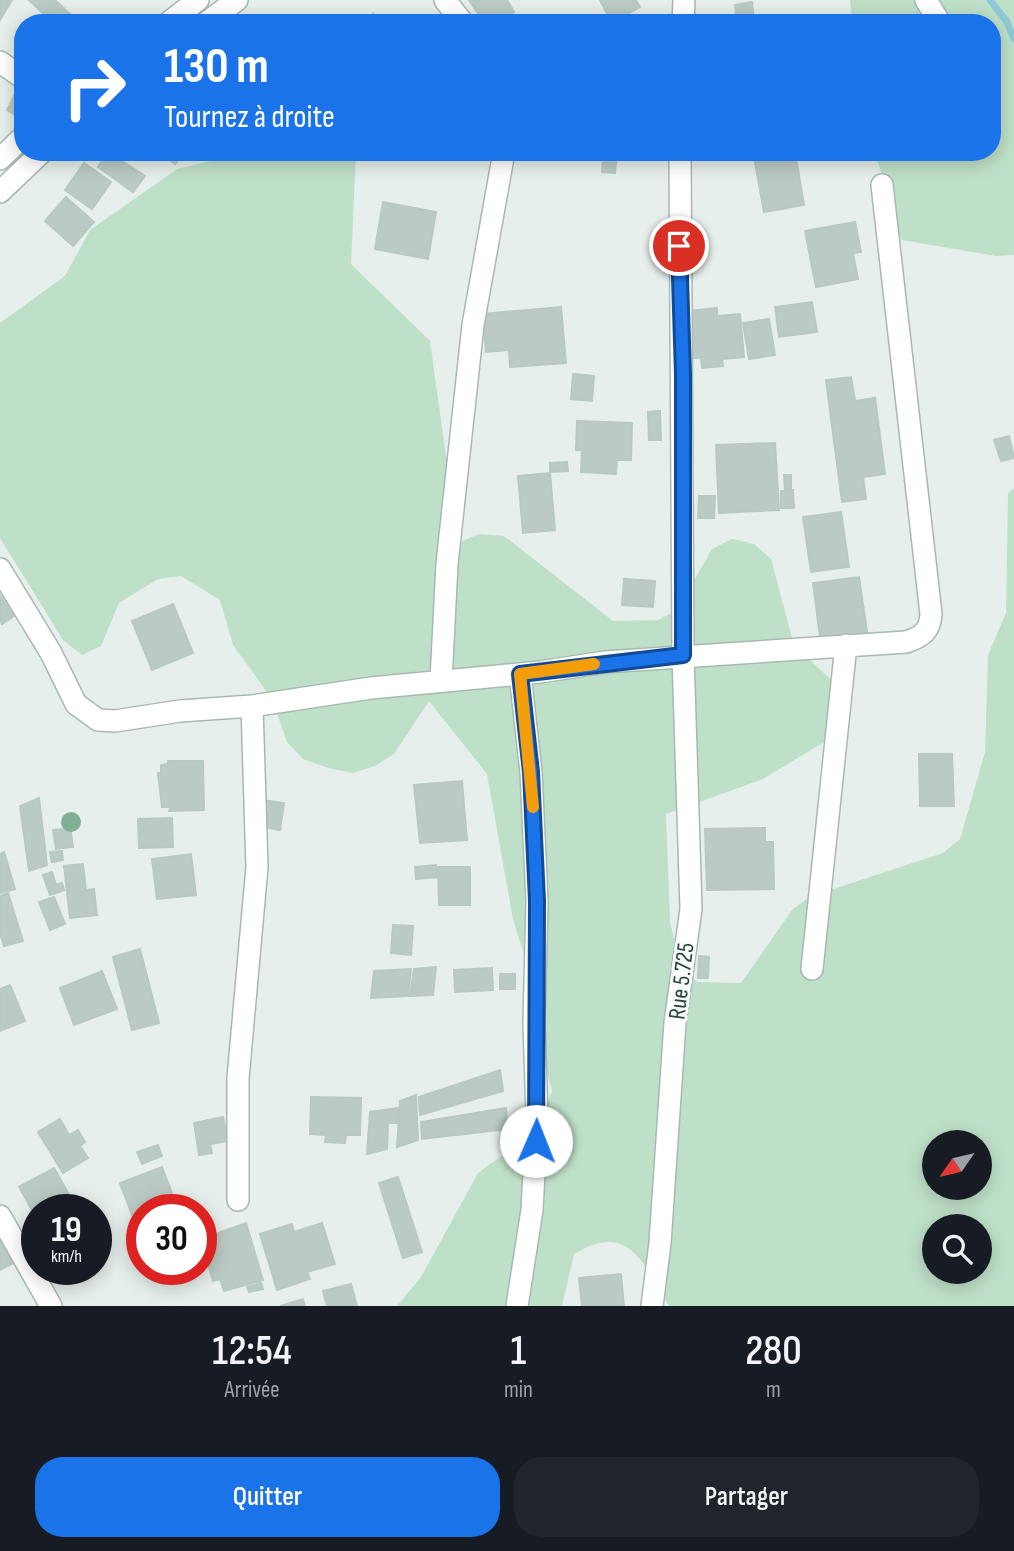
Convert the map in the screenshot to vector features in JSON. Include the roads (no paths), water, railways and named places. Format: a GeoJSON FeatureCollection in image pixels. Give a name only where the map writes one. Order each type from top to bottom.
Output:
{"type":"FeatureCollection","features":[{"type":"Feature","properties":{"kind":"street"},"geometry":{"type":"LineString","coordinates":[[171,13],[198,0]]}},
{"type":"Feature","properties":{"kind":"street"},"geometry":{"type":"LineString","coordinates":[[218,14],[237,0]]}},
{"type":"Feature","properties":{"kind":"street"},"geometry":{"type":"LineString","coordinates":[[445,0],[456,14]]}},
{"type":"Feature","properties":{"kind":"street"},"geometry":{"type":"LineString","coordinates":[[0,159],[14,146]]}},
{"type":"Feature","properties":{"kind":"street"},"geometry":{"type":"LineString","coordinates":[[0,192],[33,161]]}},
{"type":"Feature","properties":{"kind":"street"},"geometry":{"type":"LineString","coordinates":[[441,681],[447,564],[471,338],[502,161]]}},
{"type":"Feature","properties":{"kind":"street","name":"Rue 5.725"},"geometry":{"type":"LineString","coordinates":[[652,1306],[660,1242],[675,1023],[691,909],[683,655],[680,161]]}},
{"type":"Feature","properties":{"kind":"street"},"geometry":{"type":"LineString","coordinates":[[0,569],[51,653],[76,704],[99,720],[115,721],[180,711],[252,706],[371,688],[683,655],[906,642],[917,638],[927,631],[931,614],[882,186]]}},
{"type":"Feature","properties":{"kind":"street"},"geometry":{"type":"LineString","coordinates":[[812,970],[846,645]]}},
{"type":"Feature","properties":{"kind":"street"},"geometry":{"type":"LineString","coordinates":[[517,1306],[532,1210],[537,1118],[534,1023],[537,901],[531,772],[520,674]]}},
{"type":"Feature","properties":{"kind":"street"},"geometry":{"type":"LineString","coordinates":[[238,1200],[238,1078],[257,867],[252,706]]}},
{"type":"Feature","properties":{"kind":"street"},"geometry":{"type":"LineString","coordinates":[[0,1216],[51,1306]]}},
{"type":"Feature","properties":{"kind":"waterway"},"geometry":{"type":"LineString","coordinates":[[990,0],[1001,14]]}},
{"type":"Feature","properties":{"kind":"waterway"},"geometry":{"type":"LineString","coordinates":[[1001,14],[1014,39]]}}]}
